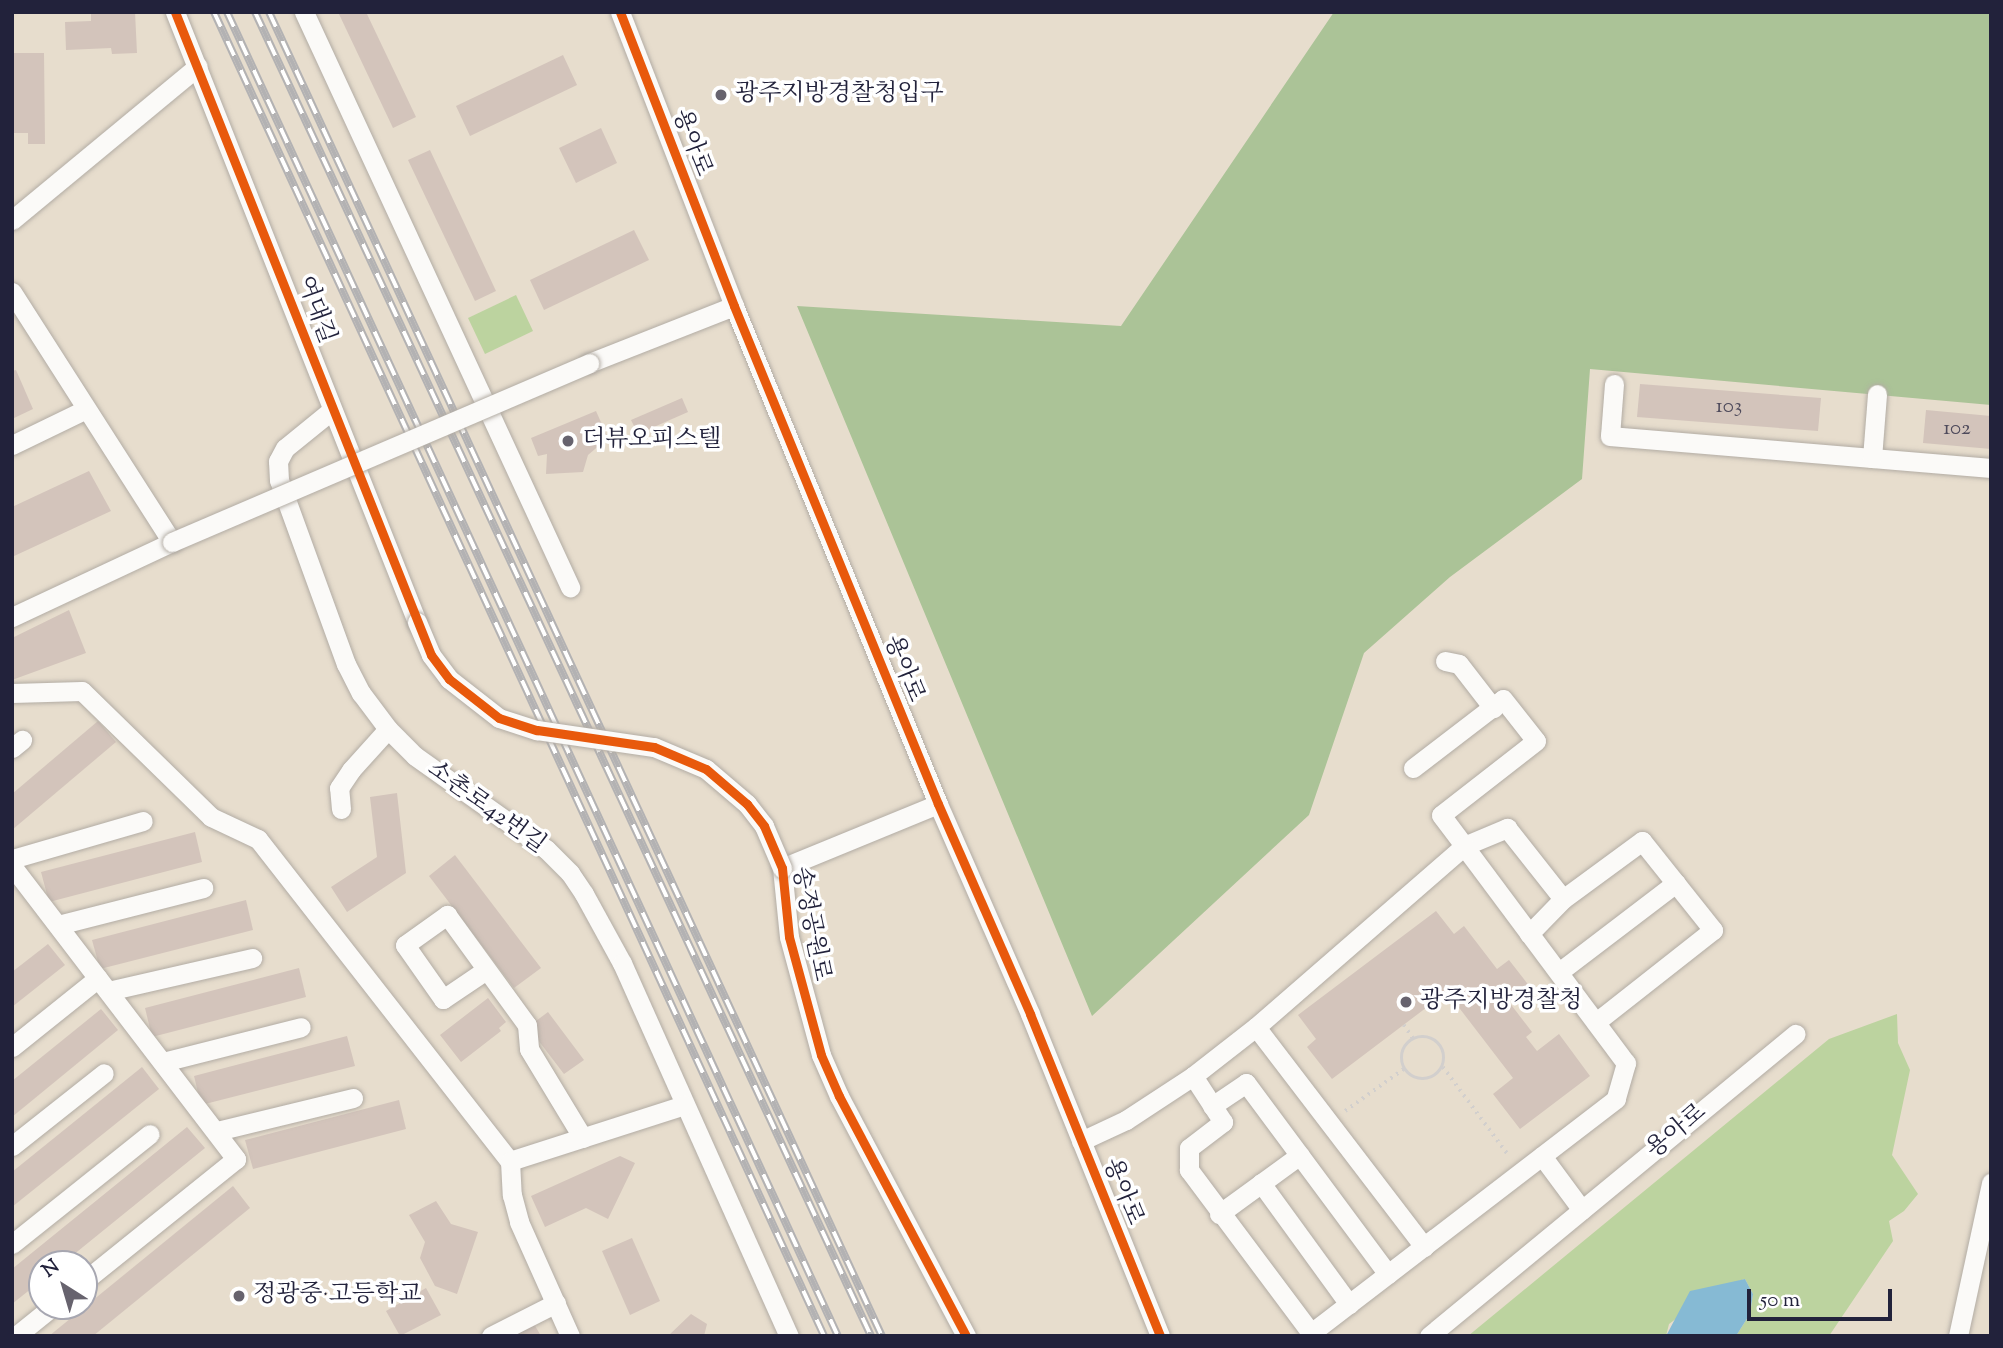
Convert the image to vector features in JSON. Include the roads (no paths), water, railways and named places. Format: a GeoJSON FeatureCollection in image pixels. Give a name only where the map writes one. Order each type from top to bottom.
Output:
{"type":"FeatureCollection","features":[{"type":"Feature","properties":{"kind":"street","name":"여대길"},"geometry":{"type":"LineString","coordinates":[[175,12],[417,622]]}},
{"type":"Feature","properties":{"kind":"street"},"geometry":{"type":"LineString","coordinates":[[303,12],[570,587]]}},
{"type":"Feature","properties":{"kind":"street","name":"용아로"},"geometry":{"type":"LineString","coordinates":[[620,12],[734,306],[938,804],[1030,1014],[1160,1336]]}},
{"type":"Feature","properties":{"kind":"street"},"geometry":{"type":"LineString","coordinates":[[12,220],[198,66]]}},
{"type":"Feature","properties":{"kind":"street"},"geometry":{"type":"LineString","coordinates":[[14,298],[172,542]]}},
{"type":"Feature","properties":{"kind":"street"},"geometry":{"type":"LineString","coordinates":[[12,617],[172,542],[589,363],[734,306]]}},
{"type":"Feature","properties":{"kind":"street"},"geometry":{"type":"LineString","coordinates":[[1614,384],[1610,436],[1991,468]]}},
{"type":"Feature","properties":{"kind":"street"},"geometry":{"type":"LineString","coordinates":[[1872,458],[1877,394]]}},
{"type":"Feature","properties":{"kind":"street"},"geometry":{"type":"LineString","coordinates":[[12,445],[86,409]]}},
{"type":"Feature","properties":{"kind":"street","name":"소촌로42번길"},"geometry":{"type":"LineString","coordinates":[[332,410],[285,448],[278,461],[279,480],[346,664],[361,694],[388,729],[432,770],[521,829],[570,873],[622,963],[789,1336]]}},
{"type":"Feature","properties":{"kind":"street","name":"송정공원로"},"geometry":{"type":"LineString","coordinates":[[417,622],[431,655],[449,679],[499,718],[537,730],[654,747],[706,769],[747,804],[764,826],[782,868],[789,937],[821,1055],[839,1096],[966,1336]]}},
{"type":"Feature","properties":{"kind":"street"},"geometry":{"type":"LineString","coordinates":[[1445,661],[1459,664],[1493,708]]}},
{"type":"Feature","properties":{"kind":"street"},"geometry":{"type":"LineString","coordinates":[[12,693],[82,691],[211,817],[258,839],[510,1161],[512,1195],[519,1222],[570,1336]]}},
{"type":"Feature","properties":{"kind":"street"},"geometry":{"type":"LineString","coordinates":[[1193,1076],[1223,1122],[1189,1148],[1189,1170],[1219,1214],[1311,1333],[1616,1099],[1626,1063],[1441,815],[1536,741],[1503,699],[1413,768]]}},
{"type":"Feature","properties":{"kind":"street"},"geometry":{"type":"LineString","coordinates":[[341,809],[339,788],[351,770],[388,729]]}},
{"type":"Feature","properties":{"kind":"street"},"geometry":{"type":"LineString","coordinates":[[782,868],[938,804]]}},
{"type":"Feature","properties":{"kind":"street"},"geometry":{"type":"LineString","coordinates":[[12,859],[143,821]]}},
{"type":"Feature","properties":{"kind":"street"},"geometry":{"type":"LineString","coordinates":[[1081,1141],[1126,1120],[1193,1076],[1256,1027],[1464,846],[1507,828],[1563,899]]}},
{"type":"Feature","properties":{"kind":"street"},"geometry":{"type":"LineString","coordinates":[[1529,934],[1563,899],[1642,841],[1713,930],[1596,1022]]}},
{"type":"Feature","properties":{"kind":"street"},"geometry":{"type":"LineString","coordinates":[[12,866],[236,1159],[98,1270]]}},
{"type":"Feature","properties":{"kind":"street"},"geometry":{"type":"LineString","coordinates":[[1559,972],[1676,883]]}},
{"type":"Feature","properties":{"kind":"street"},"geometry":{"type":"LineString","coordinates":[[58,925],[202,888]]}},
{"type":"Feature","properties":{"kind":"street"},"geometry":{"type":"LineString","coordinates":[[12,1047],[103,985],[252,958]]}},
{"type":"Feature","properties":{"kind":"street"},"geometry":{"type":"LineString","coordinates":[[486,970],[527,1024],[529,1049],[583,1138]]}},
{"type":"Feature","properties":{"kind":"street"},"geometry":{"type":"LineString","coordinates":[[163,1062],[301,1027]]}},
{"type":"Feature","properties":{"kind":"street"},"geometry":{"type":"LineString","coordinates":[[1256,1027],[1424,1247]]}},
{"type":"Feature","properties":{"kind":"street","name":"용아로"},"geometry":{"type":"LineString","coordinates":[[1429,1336],[1795,1034]]}},
{"type":"Feature","properties":{"kind":"street"},"geometry":{"type":"LineString","coordinates":[[12,1146],[104,1073]]}},
{"type":"Feature","properties":{"kind":"street"},"geometry":{"type":"LineString","coordinates":[[1213,1107],[1246,1083],[1388,1274]]}},
{"type":"Feature","properties":{"kind":"street"},"geometry":{"type":"LineString","coordinates":[[217,1131],[353,1098]]}},
{"type":"Feature","properties":{"kind":"street"},"geometry":{"type":"LineString","coordinates":[[510,1161],[684,1105]]}},
{"type":"Feature","properties":{"kind":"street"},"geometry":{"type":"LineString","coordinates":[[12,1244],[150,1134]]}},
{"type":"Feature","properties":{"kind":"street"},"geometry":{"type":"LineString","coordinates":[[1219,1214],[1300,1155]]}},
{"type":"Feature","properties":{"kind":"street"},"geometry":{"type":"LineString","coordinates":[[1542,1156],[1582,1210]]}},
{"type":"Feature","properties":{"kind":"street"},"geometry":{"type":"LineString","coordinates":[[1261,1183],[1349,1304]]}},
{"type":"Feature","properties":{"kind":"street"},"geometry":{"type":"LineString","coordinates":[[1958,1336],[1991,1183]]}},
{"type":"Feature","properties":{"kind":"street"},"geometry":{"type":"LineString","coordinates":[[491,1336],[556,1303]]}},
{"type":"Feature","properties":{"kind":"street"},"geometry":{"type":"LineString","coordinates":[[16,1336],[36,1320]]}},
{"type":"Feature","properties":{"kind":"water"},"geometry":{"type":"Polygon","coordinates":[[[1745,1279],[1753,1294],[1750,1314],[1736,1336],[1666,1336],[1690,1291],[1745,1279]]]}},
{"type":"Feature","properties":{"kind":"railway"},"geometry":{"type":"LineString","coordinates":[[214,12],[824,1336]]}},
{"type":"Feature","properties":{"kind":"railway"},"geometry":{"type":"LineString","coordinates":[[227,12],[838,1336]]}},
{"type":"Feature","properties":{"kind":"railway"},"geometry":{"type":"LineString","coordinates":[[255,12],[871,1336]]}},
{"type":"Feature","properties":{"kind":"railway"},"geometry":{"type":"LineString","coordinates":[[269,12],[882,1336]]}},
{"type":"Feature","properties":{"kind":"place","name":"광주지방경찰청입구"},"geometry":{"type":"Point","coordinates":[721,95]}},
{"type":"Feature","properties":{"kind":"place","name":"더뷰오피스텔"},"geometry":{"type":"Point","coordinates":[568,441]}},
{"type":"Feature","properties":{"kind":"place","name":"광주지방경찰청"},"geometry":{"type":"Point","coordinates":[1406,1002]}},
{"type":"Feature","properties":{"kind":"place","name":"정광중·고등학교"},"geometry":{"type":"Point","coordinates":[239,1296]}}]}
